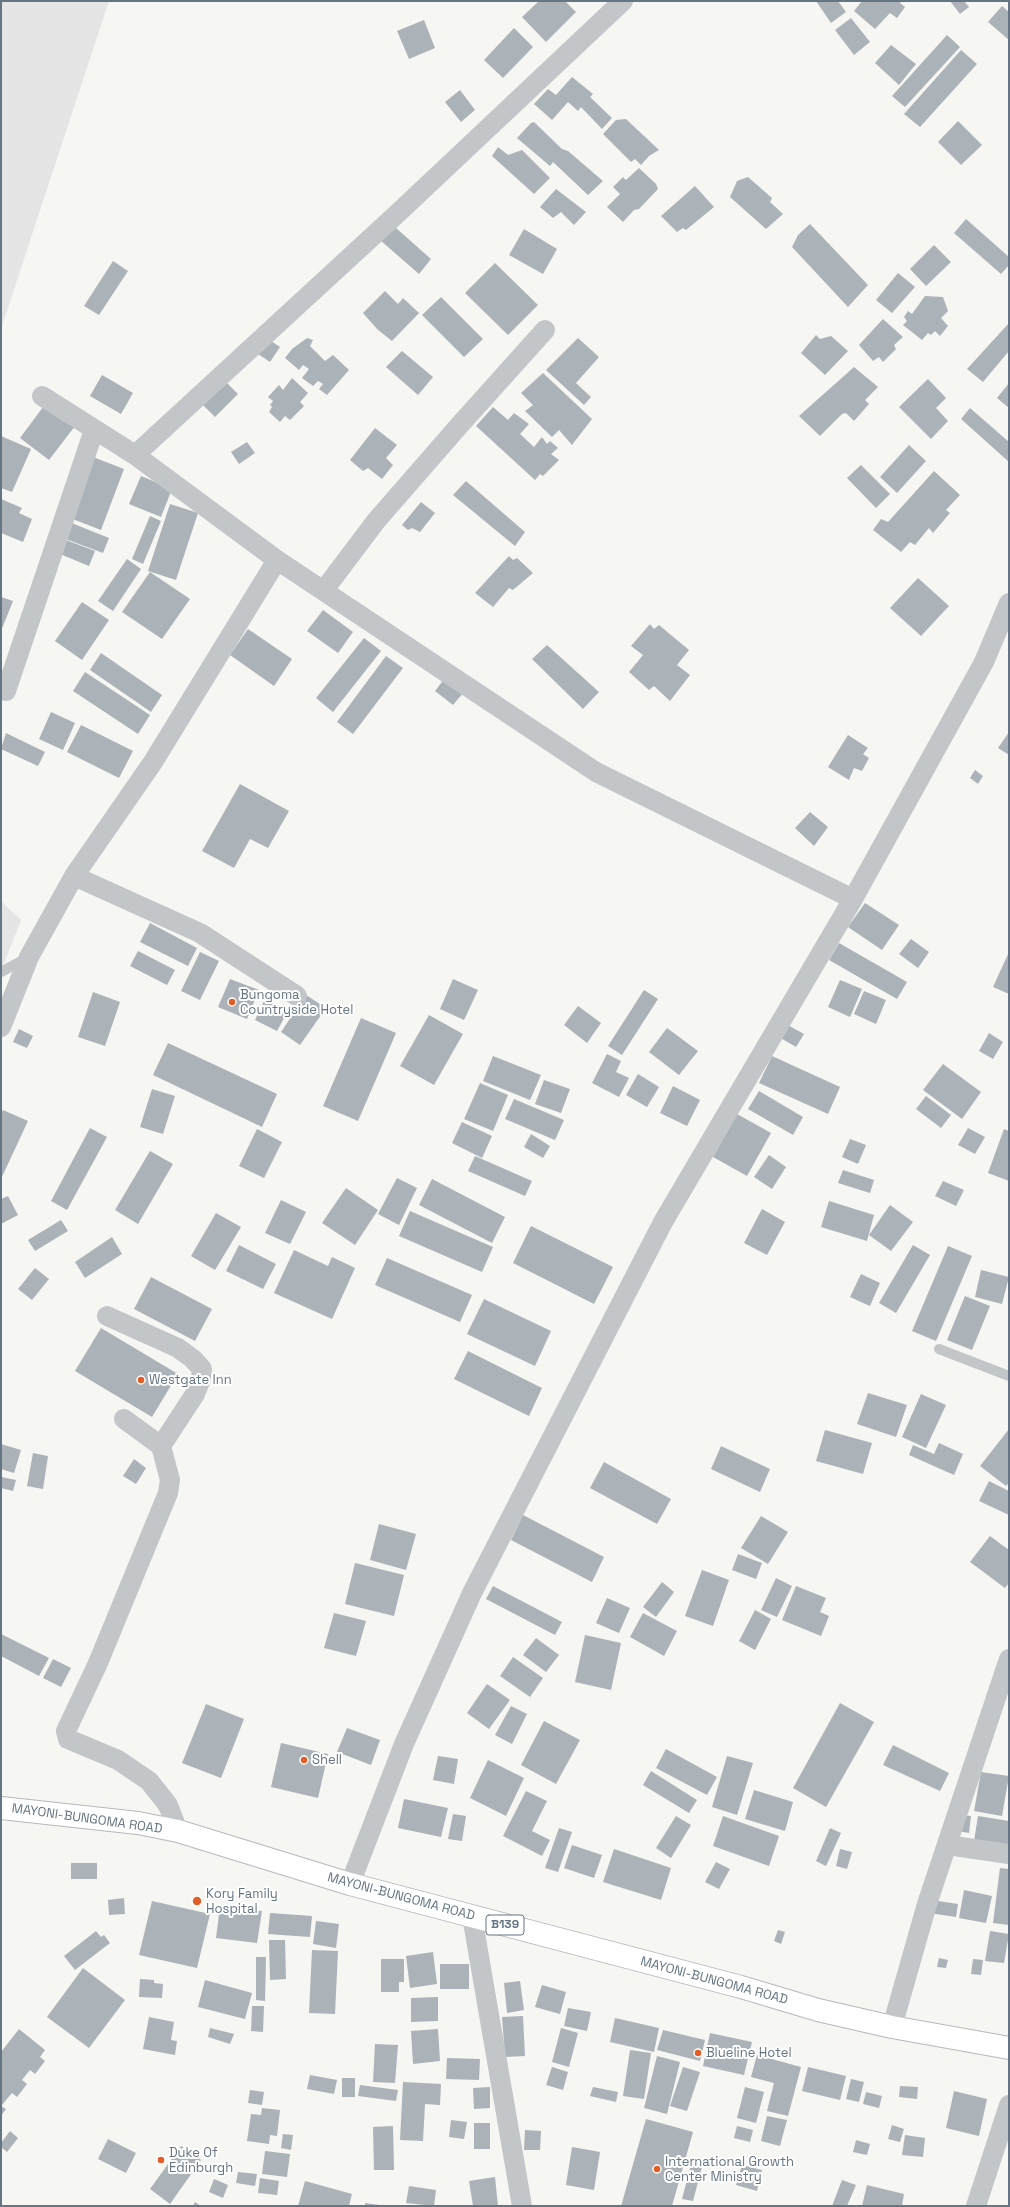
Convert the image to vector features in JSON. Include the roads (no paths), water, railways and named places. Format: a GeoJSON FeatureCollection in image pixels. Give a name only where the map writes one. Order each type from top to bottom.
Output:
{"type":"FeatureCollection","features":[{"type":"Feature","properties":{"kind":"main road","name":"MAYONI-BUNGOMA ROAD"},"geometry":{"type":"LineString","coordinates":[[1,1808],[138,1823],[178,1831],[350,1884],[741,1987],[818,2010],[892,2027],[1009,2048]]}},
{"type":"Feature","properties":{"kind":"street"},"geometry":{"type":"LineString","coordinates":[[135,455],[399,212],[623,1]]}},
{"type":"Feature","properties":{"kind":"street"},"geometry":{"type":"LineString","coordinates":[[324,590],[381,515],[456,428],[546,330]]}},
{"type":"Feature","properties":{"kind":"street"},"geometry":{"type":"LineString","coordinates":[[42,396],[135,455],[277,560],[596,772],[853,899]]}},
{"type":"Feature","properties":{"kind":"street"},"geometry":{"type":"LineString","coordinates":[[6,691],[94,430]]}},
{"type":"Feature","properties":{"kind":"street"},"geometry":{"type":"LineString","coordinates":[[1,1027],[29,957],[74,876],[152,762],[277,560]]}},
{"type":"Feature","properties":{"kind":"street"},"geometry":{"type":"LineString","coordinates":[[350,1884],[404,1744],[476,1586],[663,1222],[853,899],[984,662],[1009,602]]}},
{"type":"Feature","properties":{"kind":"street"},"geometry":{"type":"LineString","coordinates":[[74,876],[200,933],[297,996]]}},
{"type":"Feature","properties":{"kind":"street"},"geometry":{"type":"LineString","coordinates":[[107,1316],[178,1348],[194,1359],[202,1369],[201,1379],[195,1394],[161,1446]]}},
{"type":"Feature","properties":{"kind":"street"},"geometry":{"type":"LineString","coordinates":[[124,1419],[161,1446],[170,1480],[168,1493],[98,1662],[66,1732],[68,1739],[118,1760],[149,1781],[168,1805],[178,1831]]}},
{"type":"Feature","properties":{"kind":"street"},"geometry":{"type":"LineString","coordinates":[[892,2027],[927,1904],[1009,1659]]}},
{"type":"Feature","properties":{"kind":"street"},"geometry":{"type":"LineString","coordinates":[[947,1845],[1009,1854]]}},
{"type":"Feature","properties":{"kind":"street"},"geometry":{"type":"LineString","coordinates":[[472,1916],[522,2206]]}},
{"type":"Feature","properties":{"kind":"street"},"geometry":{"type":"LineString","coordinates":[[976,2206],[1009,2105]]}},
{"type":"Feature","properties":{"kind":"lane"},"geometry":{"type":"LineString","coordinates":[[1,972],[29,957]]}},
{"type":"Feature","properties":{"kind":"lane"},"geometry":{"type":"LineString","coordinates":[[939,1349],[1009,1376]]}},
{"type":"Feature","properties":{"kind":"place","name":"Bungoma Countryside Hotel"},"geometry":{"type":"Point","coordinates":[232,1002]}},
{"type":"Feature","properties":{"kind":"place","name":"Westgate Inn"},"geometry":{"type":"Point","coordinates":[141,1380]}},
{"type":"Feature","properties":{"kind":"place","name":"Shell"},"geometry":{"type":"Point","coordinates":[304,1760]}},
{"type":"Feature","properties":{"kind":"place","name":"Kory Family Hospital"},"geometry":{"type":"Point","coordinates":[197,1901]}},
{"type":"Feature","properties":{"kind":"place","name":"Blueline Hotel"},"geometry":{"type":"Point","coordinates":[698,2053]}},
{"type":"Feature","properties":{"kind":"place","name":"Duke Of Edinburgh"},"geometry":{"type":"Point","coordinates":[161,2160]}},
{"type":"Feature","properties":{"kind":"place","name":"International Growth Center Ministry"},"geometry":{"type":"Point","coordinates":[657,2169]}}]}
